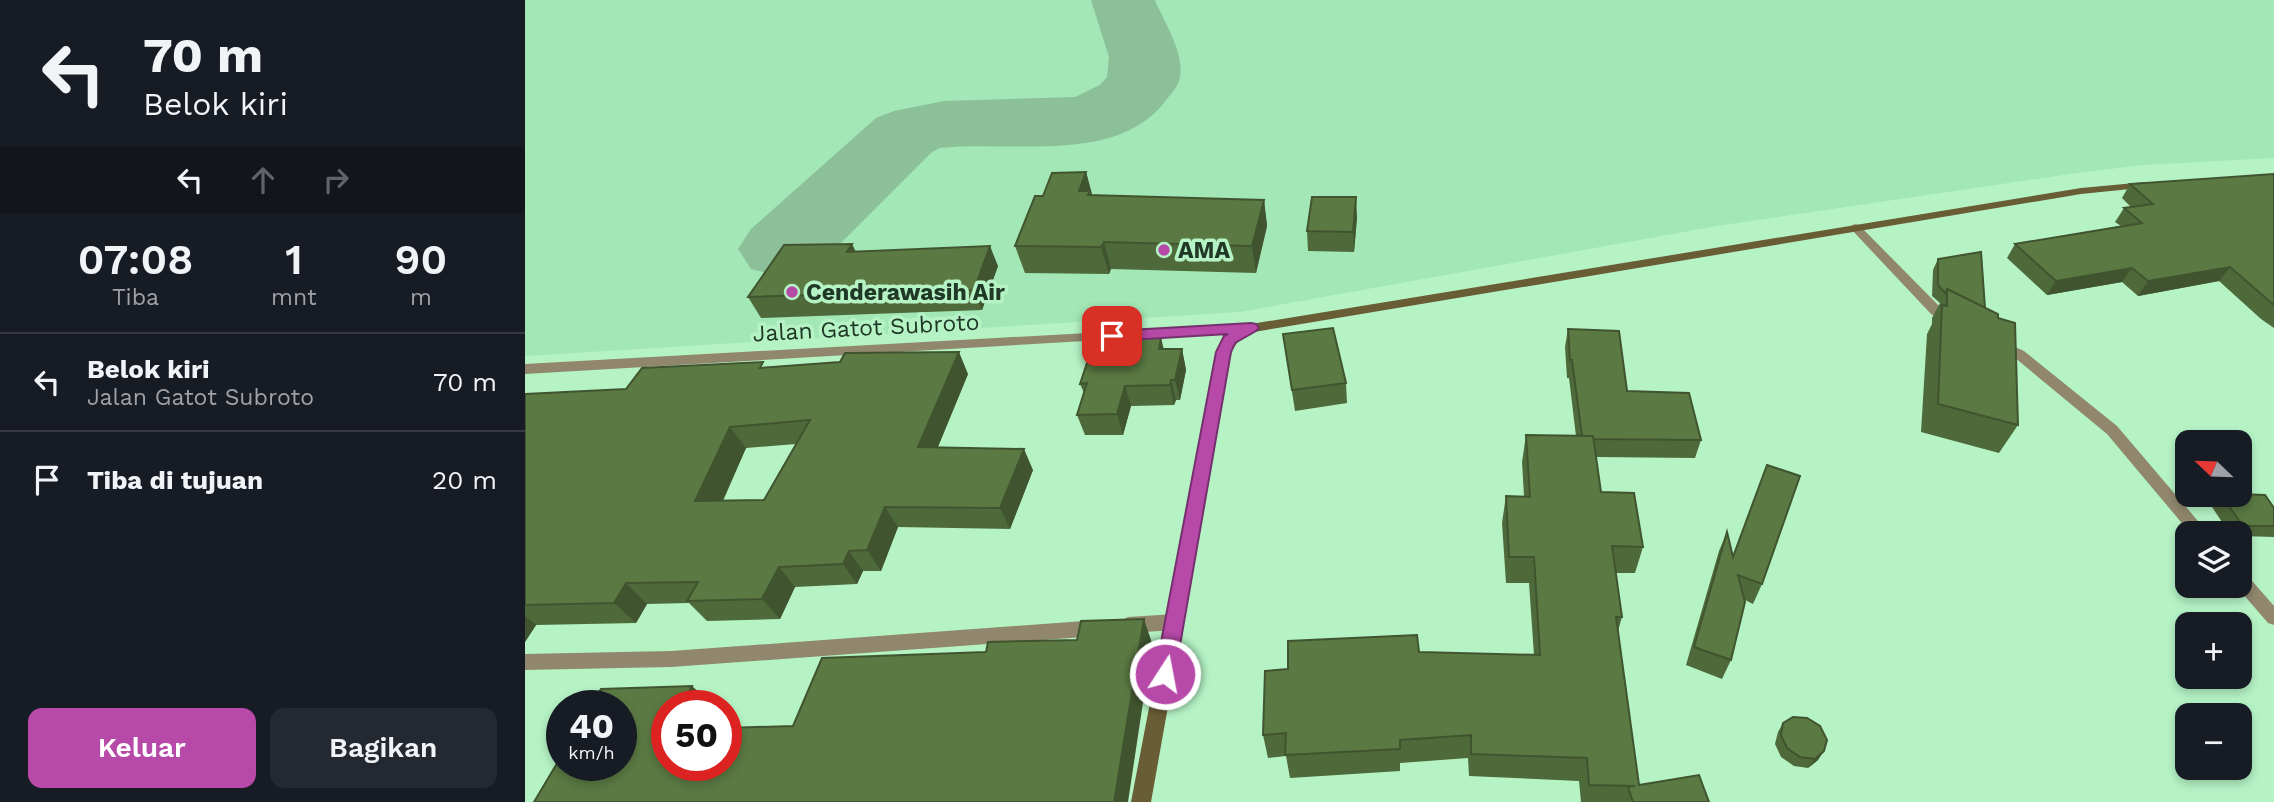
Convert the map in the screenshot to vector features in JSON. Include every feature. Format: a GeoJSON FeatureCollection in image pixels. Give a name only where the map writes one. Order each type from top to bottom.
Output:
{"type":"FeatureCollection","features":[{"type":"Feature","properties":{"kind":"main road"},"geometry":{"type":"LineString","coordinates":[[1142,802],[1224,352],[1229,340],[1251,328],[1855,227],[2081,191],[2162,184]]}},
{"type":"Feature","properties":{"kind":"street"},"geometry":{"type":"LineString","coordinates":[[1855,227],[1936,311],[2019,354],[2112,430],[2190,521]]}},
{"type":"Feature","properties":{"kind":"street","name":"Jalan Gatot Subroto"},"geometry":{"type":"LineString","coordinates":[[525,369],[1251,328]]}},
{"type":"Feature","properties":{"kind":"street"},"geometry":{"type":"LineString","coordinates":[[2252,593],[2274,618]]}},
{"type":"Feature","properties":{"kind":"street"},"geometry":{"type":"LineString","coordinates":[[525,662],[671,659],[1175,622]]}},
{"type":"Feature","properties":{"kind":"shaded area"},"geometry":{"type":"Polygon","coordinates":[[[525,0],[2274,0],[2274,158],[2143,165],[2077,173],[1717,226],[1240,312],[525,356],[525,0]]]}},
{"type":"Feature","properties":{"kind":"building"},"geometry":{"type":"Polygon","coordinates":[[[1086,172],[1079,191],[1090,191],[1088,195],[1264,200],[1252,246],[1104,242],[1101,247],[1015,246],[1035,196],[1043,196],[1052,173],[1086,172]]]}},
{"type":"Feature","properties":{"kind":"building"},"geometry":{"type":"Polygon","coordinates":[[[2274,174],[2274,305],[2230,267],[2148,281],[2132,268],[2056,281],[2015,244],[2142,223],[2124,208],[2153,204],[2130,184],[2274,174]]]}},
{"type":"Feature","properties":{"kind":"building"},"geometry":{"type":"Polygon","coordinates":[[[1312,197],[1356,197],[1353,232],[1307,231],[1312,197]]]}},
{"type":"Feature","properties":{"kind":"building"},"geometry":{"type":"Polygon","coordinates":[[[852,244],[847,252],[990,246],[974,290],[748,297],[784,245],[852,244]]]}},
{"type":"Feature","properties":{"kind":"building"},"geometry":{"type":"Polygon","coordinates":[[[1981,252],[1985,308],[1947,289],[1945,293],[1938,285],[1938,259],[1981,252]]]}},
{"type":"Feature","properties":{"kind":"building"},"geometry":{"type":"Polygon","coordinates":[[[1947,289],[1998,314],[1998,318],[2015,323],[2018,425],[1938,404],[1942,305],[1947,306],[1947,289]]]}},
{"type":"Feature","properties":{"kind":"building"},"geometry":{"type":"Polygon","coordinates":[[[1333,328],[1346,383],[1292,390],[1283,334],[1333,328]]]}},
{"type":"Feature","properties":{"kind":"building"},"geometry":{"type":"Polygon","coordinates":[[[1568,329],[1619,331],[1627,391],[1689,393],[1701,440],[1593,439],[1593,436],[1582,436],[1568,329]]]}},
{"type":"Feature","properties":{"kind":"building"},"geometry":{"type":"Polygon","coordinates":[[[1161,338],[1159,349],[1182,349],[1175,380],[1171,380],[1170,385],[1125,386],[1117,414],[1077,415],[1087,383],[1080,384],[1095,339],[1161,338]]]}},
{"type":"Feature","properties":{"kind":"building"},"geometry":{"type":"Polygon","coordinates":[[[959,352],[918,447],[1024,449],[1000,508],[885,507],[867,550],[849,551],[843,564],[779,567],[762,599],[687,601],[698,582],[626,583],[614,603],[525,605],[525,394],[626,389],[642,368],[763,362],[760,368],[840,362],[845,353],[959,352]],[[810,420],[730,427],[695,501],[764,500],[810,420]]]}},
{"type":"Feature","properties":{"kind":"building"},"geometry":{"type":"Polygon","coordinates":[[[1526,435],[1593,436],[1601,492],[1634,493],[1643,547],[1612,546],[1622,617],[1616,617],[1639,785],[1699,775],[1709,802],[1633,802],[1628,787],[1635,786],[1589,785],[1587,758],[1471,754],[1471,735],[1400,740],[1400,749],[1285,755],[1286,733],[1263,735],[1265,671],[1288,669],[1288,641],[1417,635],[1419,652],[1540,655],[1534,557],[1509,557],[1506,496],[1530,497],[1526,435]]]}},
{"type":"Feature","properties":{"kind":"building"},"geometry":{"type":"Polygon","coordinates":[[[1767,465],[1800,476],[1762,584],[1738,575],[1745,602],[1731,660],[1694,647],[1727,532],[1733,557],[1767,465]]]}},
{"type":"Feature","properties":{"kind":"building"},"geometry":{"type":"Polygon","coordinates":[[[2252,494],[2265,495],[2274,508],[2274,526],[2252,526],[2252,521],[2239,521],[2230,508],[2252,508],[2252,494]]]}},
{"type":"Feature","properties":{"kind":"building"},"geometry":{"type":"Polygon","coordinates":[[[1144,619],[1114,802],[534,802],[547,781],[637,781],[637,690],[601,689],[692,686],[690,690],[651,690],[651,781],[742,781],[742,728],[793,726],[822,658],[986,652],[988,642],[1077,640],[1081,621],[1144,619]]]}},
{"type":"Feature","properties":{"kind":"building"},"geometry":{"type":"Polygon","coordinates":[[[1793,717],[1807,718],[1820,726],[1827,740],[1824,751],[1815,759],[1800,757],[1787,748],[1781,735],[1783,723],[1793,717]]]}},
{"type":"Feature","properties":{"kind":"taxiway"},"geometry":{"type":"LineString","coordinates":[[783,249],[904,135],[921,127],[1090,120],[1126,101],[1143,81],[1144,57],[1123,0]]}},
{"type":"Feature","properties":{"kind":"place","name":"AMA"},"geometry":{"type":"Point","coordinates":[1164,250]}},
{"type":"Feature","properties":{"kind":"place","name":"Cenderawasih Air"},"geometry":{"type":"Point","coordinates":[792,292]}},
{"type":"Feature","properties":{"kind":"route"},"geometry":{"type":"LineString","coordinates":[[1112,336],[1251,328],[1229,340],[1224,352],[1165,674]]}}]}
